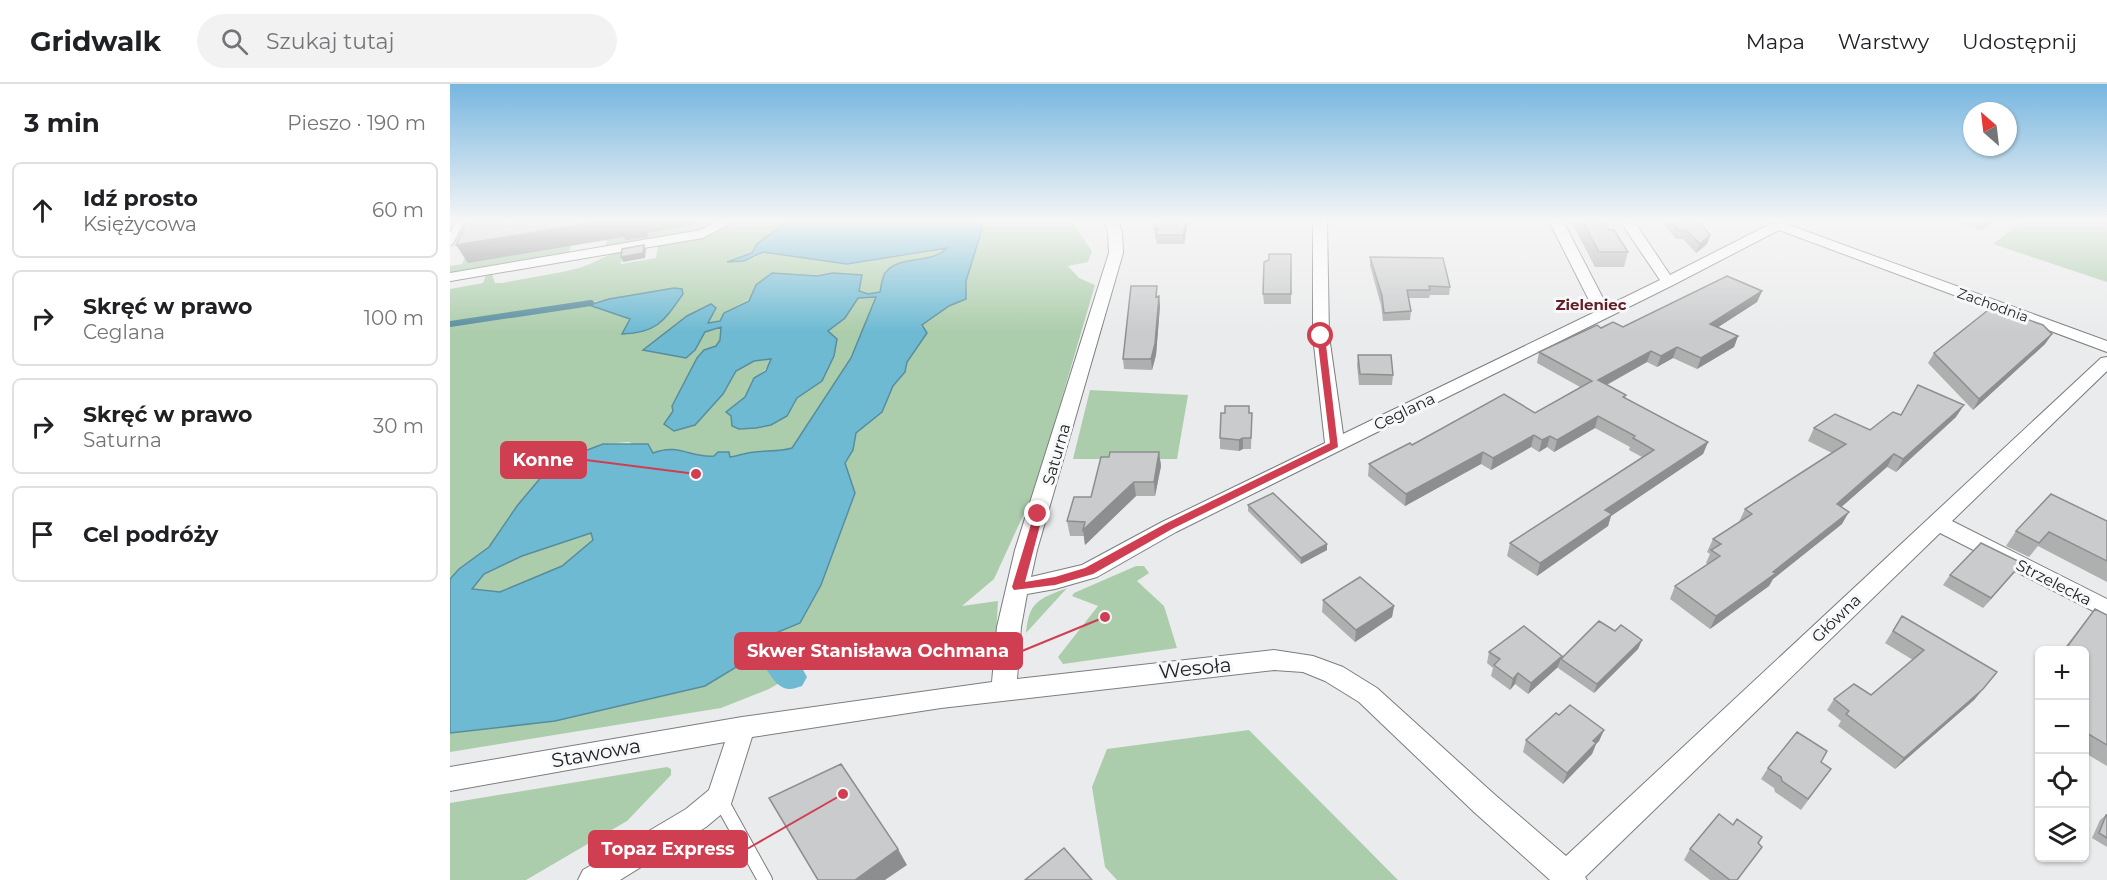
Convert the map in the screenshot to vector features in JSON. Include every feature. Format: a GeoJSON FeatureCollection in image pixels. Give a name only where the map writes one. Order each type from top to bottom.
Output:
{"type":"FeatureCollection","features":[{"type":"Feature","properties":{"kind":"street","name":"Saturna"},"geometry":{"type":"LineString","coordinates":[[1004,689],[1009,627],[1026,550],[1114,258]]}},
{"type":"Feature","properties":{"kind":"street"},"geometry":{"type":"LineString","coordinates":[[1320,258],[1321,336],[1335,445]]}},
{"type":"Feature","properties":{"kind":"street"},"geometry":{"type":"LineString","coordinates":[[1575,258],[1603,313]]}},
{"type":"Feature","properties":{"kind":"street"},"geometry":{"type":"LineString","coordinates":[[1652,258],[1668,282]]}},
{"type":"Feature","properties":{"kind":"street","name":"Ceglana"},"geometry":{"type":"LineString","coordinates":[[1018,587],[1055,581],[1089,571],[1169,527],[1714,258]]}},
{"type":"Feature","properties":{"kind":"street","name":"Zachodnia"},"geometry":{"type":"LineString","coordinates":[[1874,258],[2107,347]]}},
{"type":"Feature","properties":{"kind":"street","name":"Główna"},"geometry":{"type":"LineString","coordinates":[[1569,878],[1936,522],[2107,362]]}},
{"type":"Feature","properties":{"kind":"street","name":"Strzelecka"},"geometry":{"type":"LineString","coordinates":[[1936,522],[2107,609]]}},
{"type":"Feature","properties":{"kind":"street","name":"Wesoła"},"geometry":{"type":"LineString","coordinates":[[742,728],[1004,689],[1249,662],[1274,660],[1305,663],[1334,675],[1368,695],[1569,878]]}},
{"type":"Feature","properties":{"kind":"street"},"geometry":{"type":"LineString","coordinates":[[592,880],[696,818],[720,798],[742,728]]}},
{"type":"Feature","properties":{"kind":"street","name":"Stawowa"},"geometry":{"type":"LineString","coordinates":[[450,778],[742,728]]}},
{"type":"Feature","properties":{"kind":"lane"},"geometry":{"type":"LineString","coordinates":[[450,277],[560,258]]}},
{"type":"Feature","properties":{"kind":"lane"},"geometry":{"type":"LineString","coordinates":[[720,798],[765,880]]}},
{"type":"Feature","properties":{"kind":"green space"},"geometry":{"type":"Polygon","coordinates":[[[464,258],[549,258],[450,274],[450,266],[462,264],[464,258]]]}},
{"type":"Feature","properties":{"kind":"green space"},"geometry":{"type":"Polygon","coordinates":[[[602,258],[622,258],[621,264],[655,258],[739,258],[730,262],[753,258],[806,258],[847,264],[879,258],[1089,258],[1088,262],[1068,266],[1079,278],[1095,285],[1042,466],[1042,474],[994,579],[962,606],[998,601],[996,635],[985,638],[978,645],[839,669],[847,644],[815,646],[804,669],[769,689],[721,708],[450,752],[450,733],[555,721],[705,686],[743,663],[748,653],[758,643],[762,648],[773,641],[771,635],[800,623],[821,585],[855,494],[845,463],[853,450],[856,433],[882,412],[893,386],[905,372],[922,325],[949,306],[966,299],[966,281],[868,294],[859,292],[860,280],[750,299],[733,308],[727,342],[704,350],[698,358],[698,421],[723,394],[736,371],[754,361],[772,358],[767,367],[752,382],[745,397],[794,405],[797,398],[822,381],[828,331],[845,318],[858,298],[877,297],[866,337],[792,457],[677,466],[629,442],[603,444],[553,463],[542,542],[615,529],[535,588],[450,602],[450,289],[483,283],[486,275],[492,274],[495,283],[502,283],[566,271],[602,258]],[[641,293],[594,302],[630,319],[622,333],[631,334],[641,293]]]}},
{"type":"Feature","properties":{"kind":"green space"},"geometry":{"type":"Polygon","coordinates":[[[2035,258],[2107,258],[2107,282],[2035,258]]]}},
{"type":"Feature","properties":{"kind":"green space"},"geometry":{"type":"Polygon","coordinates":[[[1090,390],[1188,395],[1177,459],[1073,459],[1090,390]]]}},
{"type":"Feature","properties":{"kind":"green space"},"geometry":{"type":"Polygon","coordinates":[[[1136,566],[1144,566],[1149,573],[1137,581],[1164,606],[1177,648],[1063,664],[1058,657],[1098,606],[1072,596],[1074,593],[1136,566]]]}},
{"type":"Feature","properties":{"kind":"green space"},"geometry":{"type":"Polygon","coordinates":[[[1067,588],[1026,633],[1027,622],[1037,603],[1067,588]]]}},
{"type":"Feature","properties":{"kind":"green space"},"geometry":{"type":"Polygon","coordinates":[[[1249,730],[1398,880],[1117,880],[1105,867],[1092,787],[1107,749],[1249,730]]]}},
{"type":"Feature","properties":{"kind":"green space"},"geometry":{"type":"Polygon","coordinates":[[[667,767],[671,769],[671,775],[627,821],[526,880],[450,880],[450,803],[667,767]]]}},
{"type":"Feature","properties":{"kind":"water"},"geometry":{"type":"Polygon","coordinates":[[[738,258],[750,258],[744,261],[727,262],[738,258]]]}},
{"type":"Feature","properties":{"kind":"water"},"geometry":{"type":"Polygon","coordinates":[[[806,258],[884,258],[847,264],[806,258]]]}},
{"type":"Feature","properties":{"kind":"water"},"geometry":{"type":"Polygon","coordinates":[[[922,258],[973,258],[966,281],[966,299],[949,306],[922,325],[927,333],[907,362],[905,372],[893,386],[882,412],[856,433],[853,450],[845,463],[855,493],[821,585],[800,623],[771,635],[773,641],[762,648],[757,644],[748,653],[743,663],[705,686],[555,721],[450,733],[450,579],[459,569],[489,547],[517,506],[553,463],[603,444],[648,444],[653,453],[662,450],[677,450],[714,456],[718,452],[729,452],[730,457],[792,448],[851,358],[876,297],[858,298],[845,318],[828,331],[837,339],[834,356],[822,381],[797,398],[787,416],[771,425],[739,429],[732,426],[731,416],[726,412],[745,397],[754,378],[766,371],[771,359],[754,361],[736,371],[723,394],[695,425],[674,431],[664,424],[673,411],[672,406],[697,358],[704,350],[716,346],[720,340],[721,327],[705,332],[695,350],[686,358],[643,350],[687,316],[711,304],[716,308],[708,323],[720,321],[724,313],[749,301],[756,285],[772,273],[817,276],[833,273],[862,275],[859,291],[868,294],[880,292],[885,273],[891,267],[922,258]],[[591,533],[522,556],[484,574],[472,589],[500,592],[562,566],[593,540],[591,533]]]}},
{"type":"Feature","properties":{"kind":"water"},"geometry":{"type":"Polygon","coordinates":[[[674,288],[682,289],[683,294],[665,318],[652,328],[634,333],[622,334],[630,319],[589,305],[609,299],[674,288]]]}},
{"type":"Feature","properties":{"kind":"building"},"geometry":{"type":"Polygon","coordinates":[[[1269,258],[1291,258],[1291,294],[1263,294],[1264,262],[1269,258]]]}},
{"type":"Feature","properties":{"kind":"building"},"geometry":{"type":"Polygon","coordinates":[[[1370,258],[1443,258],[1450,287],[1429,286],[1430,290],[1407,290],[1411,311],[1384,313],[1382,296],[1370,258]]]}},
{"type":"Feature","properties":{"kind":"building"},"geometry":{"type":"Polygon","coordinates":[[[1727,276],[1762,291],[1710,324],[1738,336],[1701,358],[1677,347],[1661,356],[1651,351],[1598,380],[1626,395],[1623,397],[1708,442],[1605,510],[1612,514],[1540,563],[1510,543],[1654,450],[1633,438],[1635,436],[1598,416],[1557,440],[1550,436],[1542,440],[1534,435],[1493,458],[1483,452],[1406,494],[1369,464],[1410,443],[1412,445],[1504,394],[1535,413],[1592,381],[1539,352],[1597,325],[1601,328],[1613,322],[1623,327],[1727,276]]]}},
{"type":"Feature","properties":{"kind":"building"},"geometry":{"type":"Polygon","coordinates":[[[1131,286],[1157,286],[1156,297],[1159,296],[1155,344],[1151,359],[1123,359],[1131,286]]]}},
{"type":"Feature","properties":{"kind":"building"},"geometry":{"type":"Polygon","coordinates":[[[1992,307],[2043,325],[2052,334],[1979,399],[1934,353],[1992,307]]]}},
{"type":"Feature","properties":{"kind":"building"},"geometry":{"type":"Polygon","coordinates":[[[1358,355],[1391,355],[1393,375],[1360,374],[1358,355]]]}},
{"type":"Feature","properties":{"kind":"building"},"geometry":{"type":"Polygon","coordinates":[[[1918,385],[1964,405],[1903,459],[1894,454],[1837,504],[1849,512],[1773,572],[1776,573],[1716,616],[1675,586],[1720,556],[1711,550],[1721,544],[1713,539],[1752,514],[1745,509],[1846,444],[1814,428],[1835,414],[1870,430],[1893,412],[1901,415],[1918,385]]]}},
{"type":"Feature","properties":{"kind":"building"},"geometry":{"type":"Polygon","coordinates":[[[1225,406],[1249,406],[1249,413],[1252,413],[1251,438],[1239,440],[1220,438],[1221,413],[1225,413],[1225,406]]]}},
{"type":"Feature","properties":{"kind":"building"},"geometry":{"type":"Polygon","coordinates":[[[1110,452],[1159,452],[1154,482],[1134,482],[1083,530],[1085,522],[1067,521],[1074,497],[1091,497],[1101,457],[1109,457],[1110,452]]]}},
{"type":"Feature","properties":{"kind":"building"},"geometry":{"type":"Polygon","coordinates":[[[1273,493],[1327,544],[1301,558],[1248,505],[1273,493]]]}},
{"type":"Feature","properties":{"kind":"building"},"geometry":{"type":"Polygon","coordinates":[[[2051,494],[2107,521],[2107,561],[2049,532],[2039,543],[2016,531],[2051,494]]]}},
{"type":"Feature","properties":{"kind":"building"},"geometry":{"type":"Polygon","coordinates":[[[1981,543],[2022,563],[1991,598],[1950,575],[1981,543]]]}},
{"type":"Feature","properties":{"kind":"building"},"geometry":{"type":"Polygon","coordinates":[[[1360,577],[1394,606],[1356,630],[1323,600],[1360,577]]]}},
{"type":"Feature","properties":{"kind":"building"},"geometry":{"type":"Polygon","coordinates":[[[2095,609],[2107,615],[2107,745],[2089,734],[2089,646],[2068,646],[2095,609]]]}},
{"type":"Feature","properties":{"kind":"building"},"geometry":{"type":"Polygon","coordinates":[[[1902,616],[1997,672],[1983,689],[1904,758],[1846,714],[1849,711],[1834,699],[1854,684],[1871,695],[1924,650],[1893,631],[1902,616]]]}},
{"type":"Feature","properties":{"kind":"building"},"geometry":{"type":"Polygon","coordinates":[[[1599,621],[1615,631],[1621,625],[1642,640],[1597,684],[1561,659],[1599,621]]]}},
{"type":"Feature","properties":{"kind":"building"},"geometry":{"type":"Polygon","coordinates":[[[1524,626],[1562,656],[1531,683],[1518,673],[1513,679],[1494,665],[1500,659],[1489,652],[1524,626]]]}},
{"type":"Feature","properties":{"kind":"building"},"geometry":{"type":"Polygon","coordinates":[[[1570,705],[1604,730],[1593,741],[1596,743],[1567,773],[1526,740],[1556,713],[1559,715],[1570,705]]]}},
{"type":"Feature","properties":{"kind":"building"},"geometry":{"type":"Polygon","coordinates":[[[1797,732],[1827,751],[1821,762],[1831,769],[1808,799],[1768,768],[1797,732]]]}},
{"type":"Feature","properties":{"kind":"building"},"geometry":{"type":"Polygon","coordinates":[[[841,764],[898,849],[855,880],[818,880],[769,798],[841,764]]]}},
{"type":"Feature","properties":{"kind":"building"},"geometry":{"type":"Polygon","coordinates":[[[1719,814],[1733,825],[1737,819],[1762,837],[1758,843],[1762,847],[1737,880],[1730,880],[1690,849],[1719,814]]]}},
{"type":"Feature","properties":{"kind":"building"},"geometry":{"type":"Polygon","coordinates":[[[2107,815],[2107,838],[2099,833],[2107,815]]]}},
{"type":"Feature","properties":{"kind":"building"},"geometry":{"type":"Polygon","coordinates":[[[1064,848],[1092,880],[1025,880],[1064,848]]]}},
{"type":"Feature","properties":{"kind":"waterway"},"geometry":{"type":"LineString","coordinates":[[450,324],[591,303]]}},
{"type":"Feature","properties":{"kind":"waterway"},"geometry":{"type":"LineString","coordinates":[[768,644],[791,677]]}},
{"type":"Feature","properties":{"kind":"place","name":"Konne"},"geometry":{"type":"Point","coordinates":[696,474]}},
{"type":"Feature","properties":{"kind":"place","name":"Skwer Stanisława Ochmana"},"geometry":{"type":"Point","coordinates":[1105,617]}},
{"type":"Feature","properties":{"kind":"place","name":"Topaz Express"},"geometry":{"type":"Point","coordinates":[843,794]}},
{"type":"Feature","properties":{"kind":"district","name":"Zieleniec"},"geometry":{"type":"Point","coordinates":[1591,305]}},
{"type":"Feature","properties":{"kind":"route"},"geometry":{"type":"LineString","coordinates":[[1038,514],[1026,550],[1018,587],[1055,581],[1089,571],[1169,527],[1335,445],[1321,336]]}}]}
